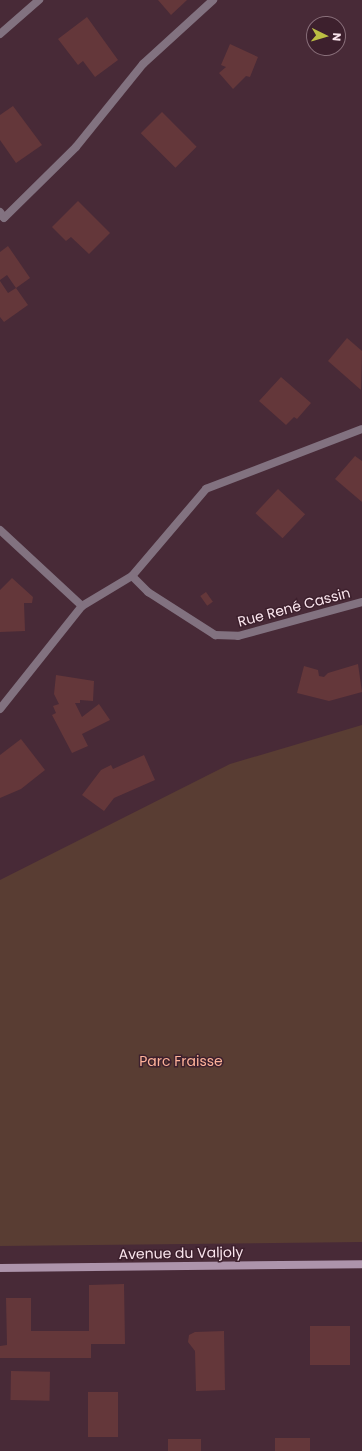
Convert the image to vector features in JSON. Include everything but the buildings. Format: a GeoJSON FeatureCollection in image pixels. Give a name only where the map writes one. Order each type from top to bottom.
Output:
{"type":"FeatureCollection","features":[{"type":"Feature","properties":{"kind":"main road","name":"Avenue du Valjoly"},"geometry":{"type":"LineString","coordinates":[[0,1268],[362,1264]]}},
{"type":"Feature","properties":{"kind":"street"},"geometry":{"type":"LineString","coordinates":[[0,34],[39,0]]}},
{"type":"Feature","properties":{"kind":"street"},"geometry":{"type":"LineString","coordinates":[[0,212],[4,218],[76,147],[143,64],[213,0]]}},
{"type":"Feature","properties":{"kind":"street"},"geometry":{"type":"LineString","coordinates":[[0,709],[82,606],[132,576],[206,489],[362,429]]}},
{"type":"Feature","properties":{"kind":"street"},"geometry":{"type":"LineString","coordinates":[[0,530],[82,606]]}},
{"type":"Feature","properties":{"kind":"street","name":"Rue René Cassin"},"geometry":{"type":"LineString","coordinates":[[132,576],[148,592],[215,635],[238,636],[362,602]]}},
{"type":"Feature","properties":{"kind":"green space","name":"Parc Fraisse"},"geometry":{"type":"Polygon","coordinates":[[[362,725],[362,1242],[0,1246],[0,880],[230,764],[362,725]]]}}]}
